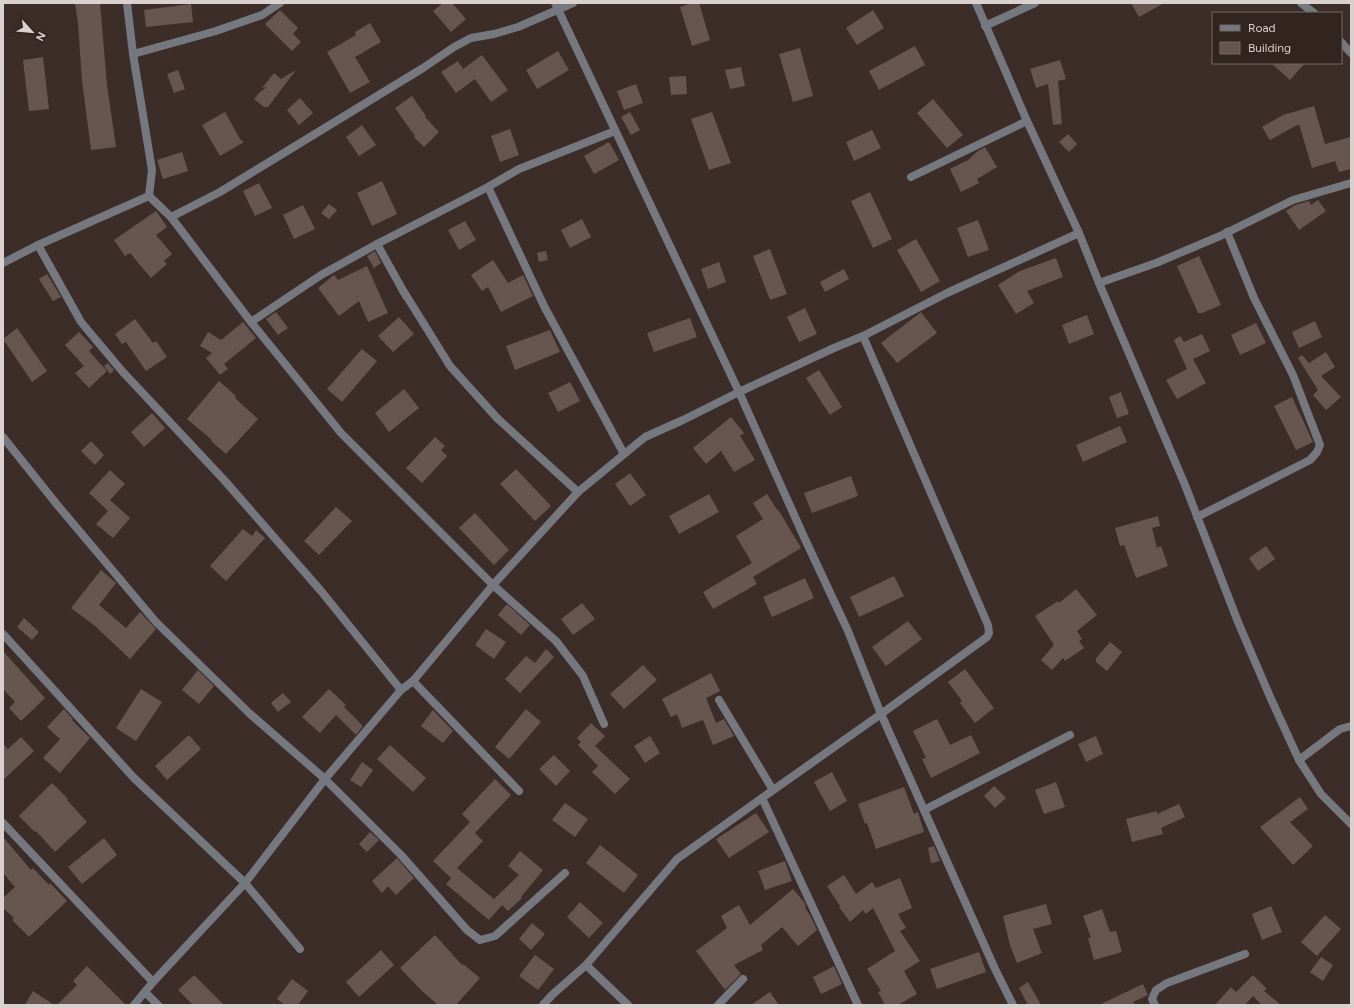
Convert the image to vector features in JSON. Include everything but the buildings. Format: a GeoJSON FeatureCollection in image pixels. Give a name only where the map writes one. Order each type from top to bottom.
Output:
{"type":"FeatureCollection","features":[{"type":"Feature","properties":{"kind":"street"},"geometry":{"type":"LineString","coordinates":[[127,3],[133,54],[152,170],[149,196]]}},
{"type":"Feature","properties":{"kind":"street"},"geometry":{"type":"LineString","coordinates":[[133,54],[216,31],[256,18],[280,3]]}},
{"type":"Feature","properties":{"kind":"street"},"geometry":{"type":"LineString","coordinates":[[171,217],[220,192],[423,68],[454,47],[471,38],[494,34],[518,26],[556,6],[573,3]]}},
{"type":"Feature","properties":{"kind":"street"},"geometry":{"type":"LineString","coordinates":[[976,3],[1027,121],[1079,232],[1099,283],[1185,485],[1238,622],[1271,699],[1299,760],[1321,794],[1351,824]]}},
{"type":"Feature","properties":{"kind":"street"},"geometry":{"type":"LineString","coordinates":[[985,26],[1036,3]]}},
{"type":"Feature","properties":{"kind":"street"},"geometry":{"type":"LineString","coordinates":[[1301,3],[1313,12]]}},
{"type":"Feature","properties":{"kind":"street"},"geometry":{"type":"LineString","coordinates":[[556,6],[739,392],[848,631],[881,714],[1013,1005]]}},
{"type":"Feature","properties":{"kind":"street"},"geometry":{"type":"LineString","coordinates":[[1342,43],[1351,53]]}},
{"type":"Feature","properties":{"kind":"street"},"geometry":{"type":"LineString","coordinates":[[911,177],[1027,121]]}},
{"type":"Feature","properties":{"kind":"street"},"geometry":{"type":"LineString","coordinates":[[250,322],[321,275],[377,244],[488,187],[519,169],[615,131]]}},
{"type":"Feature","properties":{"kind":"street"},"geometry":{"type":"LineString","coordinates":[[1099,283],[1156,263],[1227,232],[1293,200],[1351,182]]}},
{"type":"Feature","properties":{"kind":"street"},"geometry":{"type":"LineString","coordinates":[[488,187],[544,306],[624,454]]}},
{"type":"Feature","properties":{"kind":"street"},"geometry":{"type":"LineString","coordinates":[[149,196],[171,217],[250,322],[340,433],[493,586],[556,641],[583,676],[604,724]]}},
{"type":"Feature","properties":{"kind":"street"},"geometry":{"type":"LineString","coordinates":[[3,263],[38,245],[149,196]]}},
{"type":"Feature","properties":{"kind":"street"},"geometry":{"type":"LineString","coordinates":[[134,1005],[153,982],[246,883],[325,779],[401,690],[413,681],[493,586],[578,492],[644,437],[834,348],[863,336],[947,293],[1079,232]]}},
{"type":"Feature","properties":{"kind":"street"},"geometry":{"type":"LineString","coordinates":[[1197,517],[1310,460],[1317,452],[1320,445],[1294,375],[1254,298],[1227,232]]}},
{"type":"Feature","properties":{"kind":"street"},"geometry":{"type":"LineString","coordinates":[[377,244],[432,340]]}},
{"type":"Feature","properties":{"kind":"street"},"geometry":{"type":"LineString","coordinates":[[38,245],[81,322],[122,371],[230,487],[321,591],[401,690]]}},
{"type":"Feature","properties":{"kind":"street"},"geometry":{"type":"LineString","coordinates":[[404,292],[450,366],[497,418],[578,492]]}},
{"type":"Feature","properties":{"kind":"street"},"geometry":{"type":"LineString","coordinates":[[543,1005],[586,965],[678,859],[984,641],[989,633],[989,628],[863,336]]}},
{"type":"Feature","properties":{"kind":"street"},"geometry":{"type":"LineString","coordinates":[[3,437],[59,507],[156,622],[249,713],[325,779],[401,855],[467,930],[480,940],[495,936],[565,874]]}},
{"type":"Feature","properties":{"kind":"street"},"geometry":{"type":"LineString","coordinates":[[3,634],[134,778],[246,883],[300,949]]}},
{"type":"Feature","properties":{"kind":"street"},"geometry":{"type":"LineString","coordinates":[[413,681],[519,791]]}},
{"type":"Feature","properties":{"kind":"street"},"geometry":{"type":"LineString","coordinates":[[719,700],[773,790]]}},
{"type":"Feature","properties":{"kind":"street"},"geometry":{"type":"LineString","coordinates":[[1299,760],[1340,730],[1351,726]]}},
{"type":"Feature","properties":{"kind":"street"},"geometry":{"type":"LineString","coordinates":[[924,810],[1070,735]]}},
{"type":"Feature","properties":{"kind":"street"},"geometry":{"type":"LineString","coordinates":[[762,798],[858,1005]]}},
{"type":"Feature","properties":{"kind":"street"},"geometry":{"type":"LineString","coordinates":[[3,823],[153,982]]}},
{"type":"Feature","properties":{"kind":"street"},"geometry":{"type":"LineString","coordinates":[[1155,1005],[1152,999],[1156,990],[1167,983],[1245,954]]}},
{"type":"Feature","properties":{"kind":"street"},"geometry":{"type":"LineString","coordinates":[[586,965],[628,1005]]}},
{"type":"Feature","properties":{"kind":"street"},"geometry":{"type":"LineString","coordinates":[[718,1005],[743,979]]}},
{"type":"Feature","properties":{"kind":"street"},"geometry":{"type":"LineString","coordinates":[[145,992],[158,1005]]}}]}
